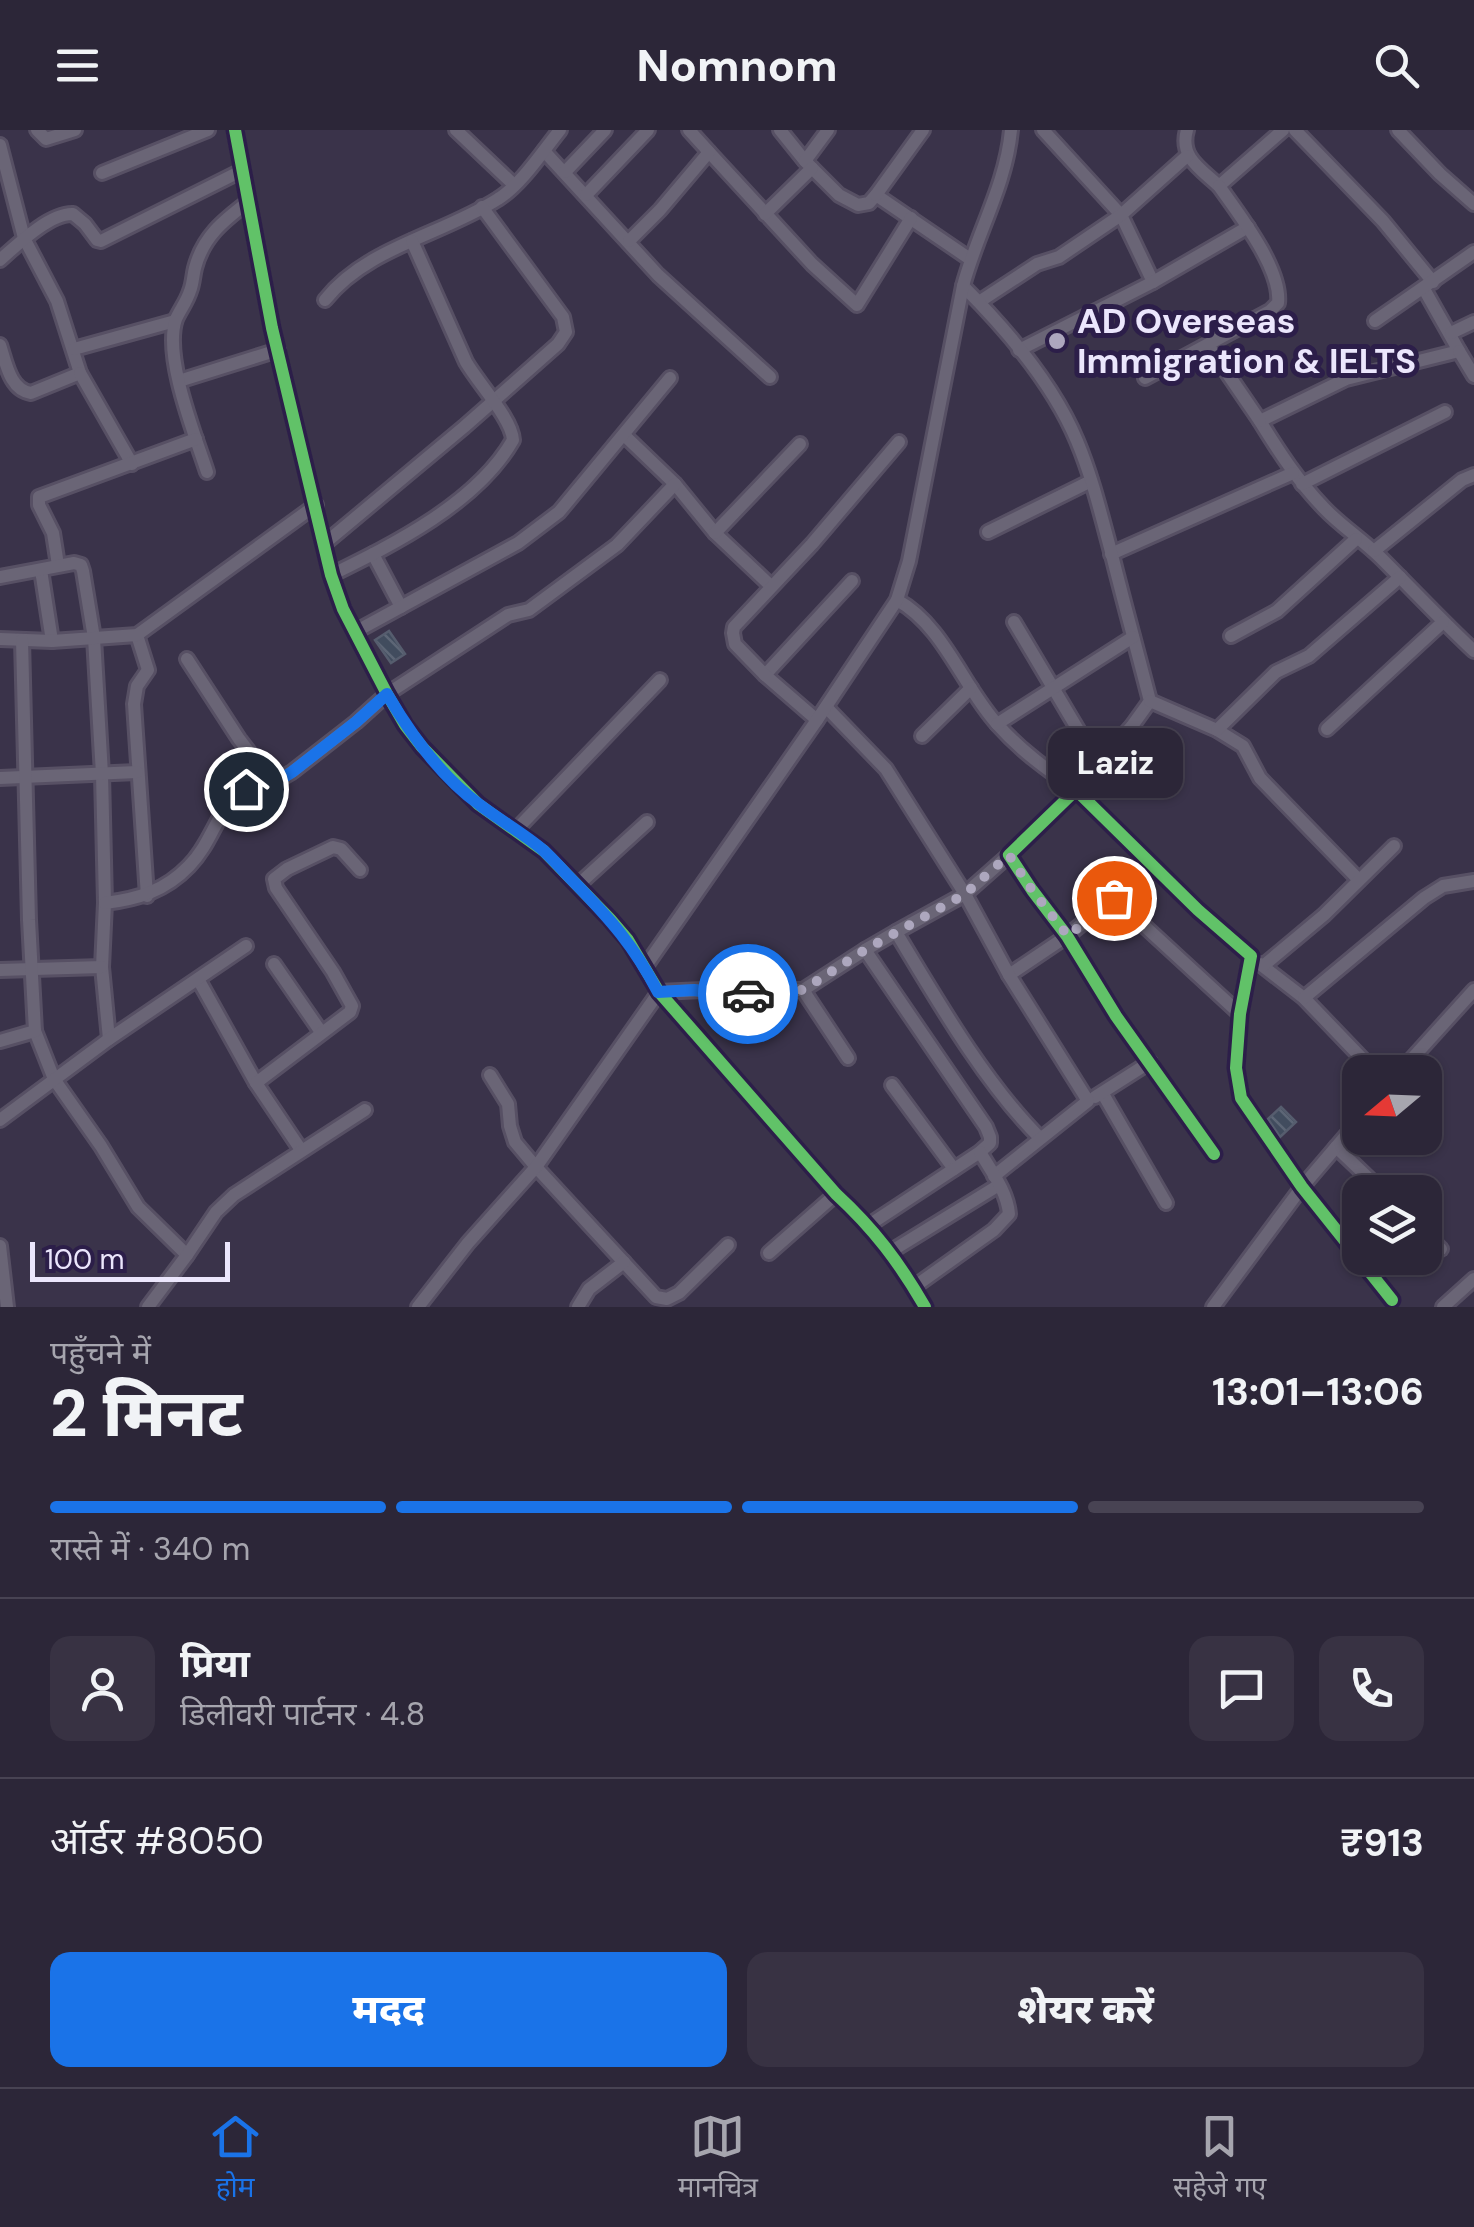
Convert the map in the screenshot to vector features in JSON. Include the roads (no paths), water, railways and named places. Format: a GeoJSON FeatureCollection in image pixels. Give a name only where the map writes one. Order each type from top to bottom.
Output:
{"type":"FeatureCollection","features":[{"type":"Feature","properties":{"kind":"street"},"geometry":{"type":"LineString","coordinates":[[37,130],[51,139],[75,130]]}},
{"type":"Feature","properties":{"kind":"street"},"geometry":{"type":"LineString","coordinates":[[102,172],[208,130]]}},
{"type":"Feature","properties":{"kind":"street"},"geometry":{"type":"LineString","coordinates":[[235,130],[272,328],[331,575],[355,632],[405,725],[461,789],[544,851],[628,940],[658,992],[836,1194],[869,1225],[925,1307]]}},
{"type":"Feature","properties":{"kind":"street"},"geometry":{"type":"LineString","coordinates":[[456,130],[514,184]]}},
{"type":"Feature","properties":{"kind":"street"},"geometry":{"type":"LineString","coordinates":[[325,300],[348,276],[496,200],[560,130]]}},
{"type":"Feature","properties":{"kind":"street"},"geometry":{"type":"LineString","coordinates":[[565,172],[605,130]]}},
{"type":"Feature","properties":{"kind":"street"},"geometry":{"type":"LineString","coordinates":[[586,195],[648,130]]}},
{"type":"Feature","properties":{"kind":"street"},"geometry":{"type":"LineString","coordinates":[[689,130],[765,214],[857,305],[911,218]]}},
{"type":"Feature","properties":{"kind":"street"},"geometry":{"type":"LineString","coordinates":[[780,130],[840,196],[864,205],[876,195],[922,130]]}},
{"type":"Feature","properties":{"kind":"street"},"geometry":{"type":"LineString","coordinates":[[765,214],[808,165],[828,130]]}},
{"type":"Feature","properties":{"kind":"street"},"geometry":{"type":"LineString","coordinates":[[645,967],[897,600],[963,286],[1008,159],[1012,130]]}},
{"type":"Feature","properties":{"kind":"street"},"geometry":{"type":"LineString","coordinates":[[1043,130],[1121,215],[1153,282]]}},
{"type":"Feature","properties":{"kind":"street"},"geometry":{"type":"LineString","coordinates":[[1145,378],[1278,303],[1278,286],[1248,227],[1219,186],[1188,156],[1184,141],[1188,130]]}},
{"type":"Feature","properties":{"kind":"street"},"geometry":{"type":"LineString","coordinates":[[1219,186],[1283,130]]}},
{"type":"Feature","properties":{"kind":"street"},"geometry":{"type":"LineString","coordinates":[[1295,130],[1383,220],[1428,286],[1474,376]]}},
{"type":"Feature","properties":{"kind":"street"},"geometry":{"type":"LineString","coordinates":[[1398,130],[1474,204]]}},
{"type":"Feature","properties":{"kind":"street"},"geometry":{"type":"LineString","coordinates":[[0,144],[24,238],[57,300],[80,373],[132,464]]}},
{"type":"Feature","properties":{"kind":"street"},"geometry":{"type":"LineString","coordinates":[[544,150],[658,275],[770,377]]}},
{"type":"Feature","properties":{"kind":"street"},"geometry":{"type":"LineString","coordinates":[[629,241],[709,152]]}},
{"type":"Feature","properties":{"kind":"street"},"geometry":{"type":"LineString","coordinates":[[979,302],[1038,264],[1059,257],[1121,215],[1188,156]]}},
{"type":"Feature","properties":{"kind":"street"},"geometry":{"type":"LineString","coordinates":[[0,260],[24,238],[60,215],[74,214],[96,240],[106,239],[241,171]]}},
{"type":"Feature","properties":{"kind":"street"},"geometry":{"type":"LineString","coordinates":[[876,195],[970,259]]}},
{"type":"Feature","properties":{"kind":"street"},"geometry":{"type":"LineString","coordinates":[[207,472],[179,381],[173,341],[175,321],[190,293],[195,268],[208,238],[248,202]]}},
{"type":"Feature","properties":{"kind":"street"},"geometry":{"type":"LineString","coordinates":[[324,544],[558,344],[566,328],[560,312],[482,207]]}},
{"type":"Feature","properties":{"kind":"street"},"geometry":{"type":"LineString","coordinates":[[1019,350],[1153,282],[1248,227]]}},
{"type":"Feature","properties":{"kind":"street"},"geometry":{"type":"LineString","coordinates":[[331,575],[374,554],[462,497],[490,470],[510,444],[513,432],[466,362],[412,241]]}},
{"type":"Feature","properties":{"kind":"street"},"geometry":{"type":"LineString","coordinates":[[1375,321],[1474,252]]}},
{"type":"Feature","properties":{"kind":"street"},"geometry":{"type":"LineString","coordinates":[[963,286],[1019,350],[1077,440],[1150,702]]}},
{"type":"Feature","properties":{"kind":"street"},"geometry":{"type":"LineString","coordinates":[[74,348],[175,321]]}},
{"type":"Feature","properties":{"kind":"street"},"geometry":{"type":"LineString","coordinates":[[1450,333],[1474,322]]}},
{"type":"Feature","properties":{"kind":"street"},"geometry":{"type":"LineString","coordinates":[[0,345],[11,377],[24,392],[80,373]]}},
{"type":"Feature","properties":{"kind":"street"},"geometry":{"type":"LineString","coordinates":[[1208,345],[1297,478],[1474,651]]}},
{"type":"Feature","properties":{"kind":"street"},"geometry":{"type":"LineString","coordinates":[[179,381],[278,350]]}},
{"type":"Feature","properties":{"kind":"street"},"geometry":{"type":"LineString","coordinates":[[1260,421],[1346,379],[1459,351]]}},
{"type":"Feature","properties":{"kind":"street"},"geometry":{"type":"LineString","coordinates":[[355,632],[538,529],[558,512],[670,378]]}},
{"type":"Feature","properties":{"kind":"street"},"geometry":{"type":"LineString","coordinates":[[1111,554],[1445,412]]}},
{"type":"Feature","properties":{"kind":"street"},"geometry":{"type":"LineString","coordinates":[[624,436],[675,484],[715,533],[770,586]]}},
{"type":"Feature","properties":{"kind":"street"},"geometry":{"type":"LineString","coordinates":[[58,566],[53,533],[39,497],[196,439]]}},
{"type":"Feature","properties":{"kind":"street"},"geometry":{"type":"LineString","coordinates":[[817,720],[765,676],[735,644],[732,633],[899,442]]}},
{"type":"Feature","properties":{"kind":"street"},"geometry":{"type":"LineString","coordinates":[[715,533],[800,444]]}},
{"type":"Feature","properties":{"kind":"street"},"geometry":{"type":"LineString","coordinates":[[1374,551],[1462,480],[1474,475]]}},
{"type":"Feature","properties":{"kind":"street"},"geometry":{"type":"LineString","coordinates":[[988,532],[1091,481]]}},
{"type":"Feature","properties":{"kind":"street"},"geometry":{"type":"LineString","coordinates":[[105,904],[147,896],[178,877],[234,797],[246,789],[273,784],[387,694],[508,615],[529,610],[617,545],[675,484]]}},
{"type":"Feature","properties":{"kind":"street"},"geometry":{"type":"LineString","coordinates":[[0,639],[52,641],[136,635],[316,505]]}},
{"type":"Feature","properties":{"kind":"street"},"geometry":{"type":"LineString","coordinates":[[1231,636],[1276,610],[1356,539]]}},
{"type":"Feature","properties":{"kind":"street"},"geometry":{"type":"LineString","coordinates":[[374,554],[401,606]]}},
{"type":"Feature","properties":{"kind":"street"},"geometry":{"type":"LineString","coordinates":[[0,576],[78,563],[82,567],[94,638],[102,774],[102,967],[109,1039]]}},
{"type":"Feature","properties":{"kind":"street"},"geometry":{"type":"LineString","coordinates":[[40,570],[52,641]]}},
{"type":"Feature","properties":{"kind":"street"},"geometry":{"type":"LineString","coordinates":[[1217,730],[1276,672],[1309,656],[1400,577]]}},
{"type":"Feature","properties":{"kind":"street"},"geometry":{"type":"LineString","coordinates":[[765,676],[852,581]]}},
{"type":"Feature","properties":{"kind":"street"},"geometry":{"type":"LineString","coordinates":[[897,600],[918,615],[997,724],[1028,755],[1076,790],[1198,910],[1304,998],[1359,1055]]}},
{"type":"Feature","properties":{"kind":"street"},"geometry":{"type":"LineString","coordinates":[[1014,622],[1099,765]]}},
{"type":"Feature","properties":{"kind":"street"},"geometry":{"type":"LineString","coordinates":[[1327,728],[1442,622]]}},
{"type":"Feature","properties":{"kind":"street"},"geometry":{"type":"LineString","coordinates":[[136,635],[148,670],[134,696],[147,896]]}},
{"type":"Feature","properties":{"kind":"street"},"geometry":{"type":"LineString","coordinates":[[997,724],[1133,638]]}},
{"type":"Feature","properties":{"kind":"street"},"geometry":{"type":"LineString","coordinates":[[22,640],[35,1031],[54,1079],[138,1207],[187,1256]]}},
{"type":"Feature","properties":{"kind":"street"},"geometry":{"type":"LineString","coordinates":[[187,659],[238,740],[273,784]]}},
{"type":"Feature","properties":{"kind":"street"},"geometry":{"type":"LineString","coordinates":[[516,830],[660,680]]}},
{"type":"Feature","properties":{"kind":"street"},"geometry":{"type":"LineString","coordinates":[[922,736],[971,688]]}},
{"type":"Feature","properties":{"kind":"street"},"geometry":{"type":"LineString","coordinates":[[1150,702],[1217,730],[1243,746],[1260,778],[1359,880]]}},
{"type":"Feature","properties":{"kind":"street"},"geometry":{"type":"LineString","coordinates":[[658,992],[703,990],[734,996],[761,990],[803,990],[965,894],[1076,790],[1150,702]]}},
{"type":"Feature","properties":{"kind":"street"},"geometry":{"type":"LineString","coordinates":[[826,706],[886,769],[1088,1101]]}},
{"type":"Feature","properties":{"kind":"street"},"geometry":{"type":"LineString","coordinates":[[0,778],[137,772]]}},
{"type":"Feature","properties":{"kind":"street"},"geometry":{"type":"LineString","coordinates":[[578,885],[647,822]]}},
{"type":"Feature","properties":{"kind":"street"},"geometry":{"type":"LineString","coordinates":[[1264,966],[1324,915],[1394,846]]}},
{"type":"Feature","properties":{"kind":"street"},"geometry":{"type":"LineString","coordinates":[[256,1083],[350,1012],[351,1002],[276,888],[274,879],[334,847],[342,849],[360,870]]}},
{"type":"Feature","properties":{"kind":"street"},"geometry":{"type":"LineString","coordinates":[[1009,855],[1214,1154]]}},
{"type":"Feature","properties":{"kind":"street"},"geometry":{"type":"LineString","coordinates":[[1008,975],[1068,936],[1114,898],[1144,858]]}},
{"type":"Feature","properties":{"kind":"street"},"geometry":{"type":"LineString","coordinates":[[1304,998],[1424,898],[1443,886],[1474,881]]}},
{"type":"Feature","properties":{"kind":"street"},"geometry":{"type":"LineString","coordinates":[[1114,898],[1240,1014]]}},
{"type":"Feature","properties":{"kind":"street"},"geometry":{"type":"LineString","coordinates":[[896,932],[974,1054],[1040,1138]]}},
{"type":"Feature","properties":{"kind":"street"},"geometry":{"type":"LineString","coordinates":[[0,1120],[109,1039],[246,946]]}},
{"type":"Feature","properties":{"kind":"street"},"geometry":{"type":"LineString","coordinates":[[865,950],[989,1132],[990,1143],[869,1225]]}},
{"type":"Feature","properties":{"kind":"street"},"geometry":{"type":"LineString","coordinates":[[1251,956],[1240,1014],[1236,1068],[1241,1098],[1302,1187],[1392,1300]]}},
{"type":"Feature","properties":{"kind":"street"},"geometry":{"type":"LineString","coordinates":[[274,964],[321,1032]]}},
{"type":"Feature","properties":{"kind":"street"},"geometry":{"type":"LineString","coordinates":[[0,970],[102,967]]}},
{"type":"Feature","properties":{"kind":"street"},"geometry":{"type":"LineString","coordinates":[[198,979],[256,1083],[301,1150]]}},
{"type":"Feature","properties":{"kind":"street"},"geometry":{"type":"LineString","coordinates":[[803,990],[848,1058]]}},
{"type":"Feature","properties":{"kind":"street"},"geometry":{"type":"LineString","coordinates":[[1415,1055],[1474,990]]}},
{"type":"Feature","properties":{"kind":"street"},"geometry":{"type":"LineString","coordinates":[[425,1304],[468,1244],[536,1167],[658,992]]}},
{"type":"Feature","properties":{"kind":"street"},"geometry":{"type":"LineString","coordinates":[[0,1041],[35,1031]]}},
{"type":"Feature","properties":{"kind":"street"},"geometry":{"type":"LineString","coordinates":[[890,1252],[997,1181],[1040,1138],[1088,1101],[1150,1062]]}},
{"type":"Feature","properties":{"kind":"street"},"geometry":{"type":"LineString","coordinates":[[490,1076],[508,1104],[512,1136],[656,1297],[668,1300],[679,1294],[728,1245]]}},
{"type":"Feature","properties":{"kind":"street"},"geometry":{"type":"LineString","coordinates":[[892,1084],[954,1169]]}},
{"type":"Feature","properties":{"kind":"street"},"geometry":{"type":"LineString","coordinates":[[1103,1094],[1166,1203]]}},
{"type":"Feature","properties":{"kind":"street"},"geometry":{"type":"LineString","coordinates":[[148,1307],[216,1212],[234,1195],[365,1110]]}},
{"type":"Feature","properties":{"kind":"street"},"geometry":{"type":"LineString","coordinates":[[1212,1307],[1342,1140]]}},
{"type":"Feature","properties":{"kind":"street"},"geometry":{"type":"LineString","coordinates":[[1336,1147],[1365,1175]]}},
{"type":"Feature","properties":{"kind":"street"},"geometry":{"type":"LineString","coordinates":[[914,1288],[1009,1214],[997,1181],[980,1152]]}},
{"type":"Feature","properties":{"kind":"street"},"geometry":{"type":"LineString","coordinates":[[770,1254],[836,1194]]}},
{"type":"Feature","properties":{"kind":"street"},"geometry":{"type":"LineString","coordinates":[[0,1246],[6,1307]]}},
{"type":"Feature","properties":{"kind":"street"},"geometry":{"type":"LineString","coordinates":[[578,1307],[589,1289],[624,1262]]}},
{"type":"Feature","properties":{"kind":"street"},"geometry":{"type":"LineString","coordinates":[[1444,1307],[1474,1278]]}},
{"type":"Feature","properties":{"kind":"place","name":"AD Overseas Immigration & IELTS"},"geometry":{"type":"Point","coordinates":[1057,341]}},
{"type":"Feature","properties":{"kind":"place","name":"Laziz"},"geometry":{"type":"Point","coordinates":[1114,898]}}]}
